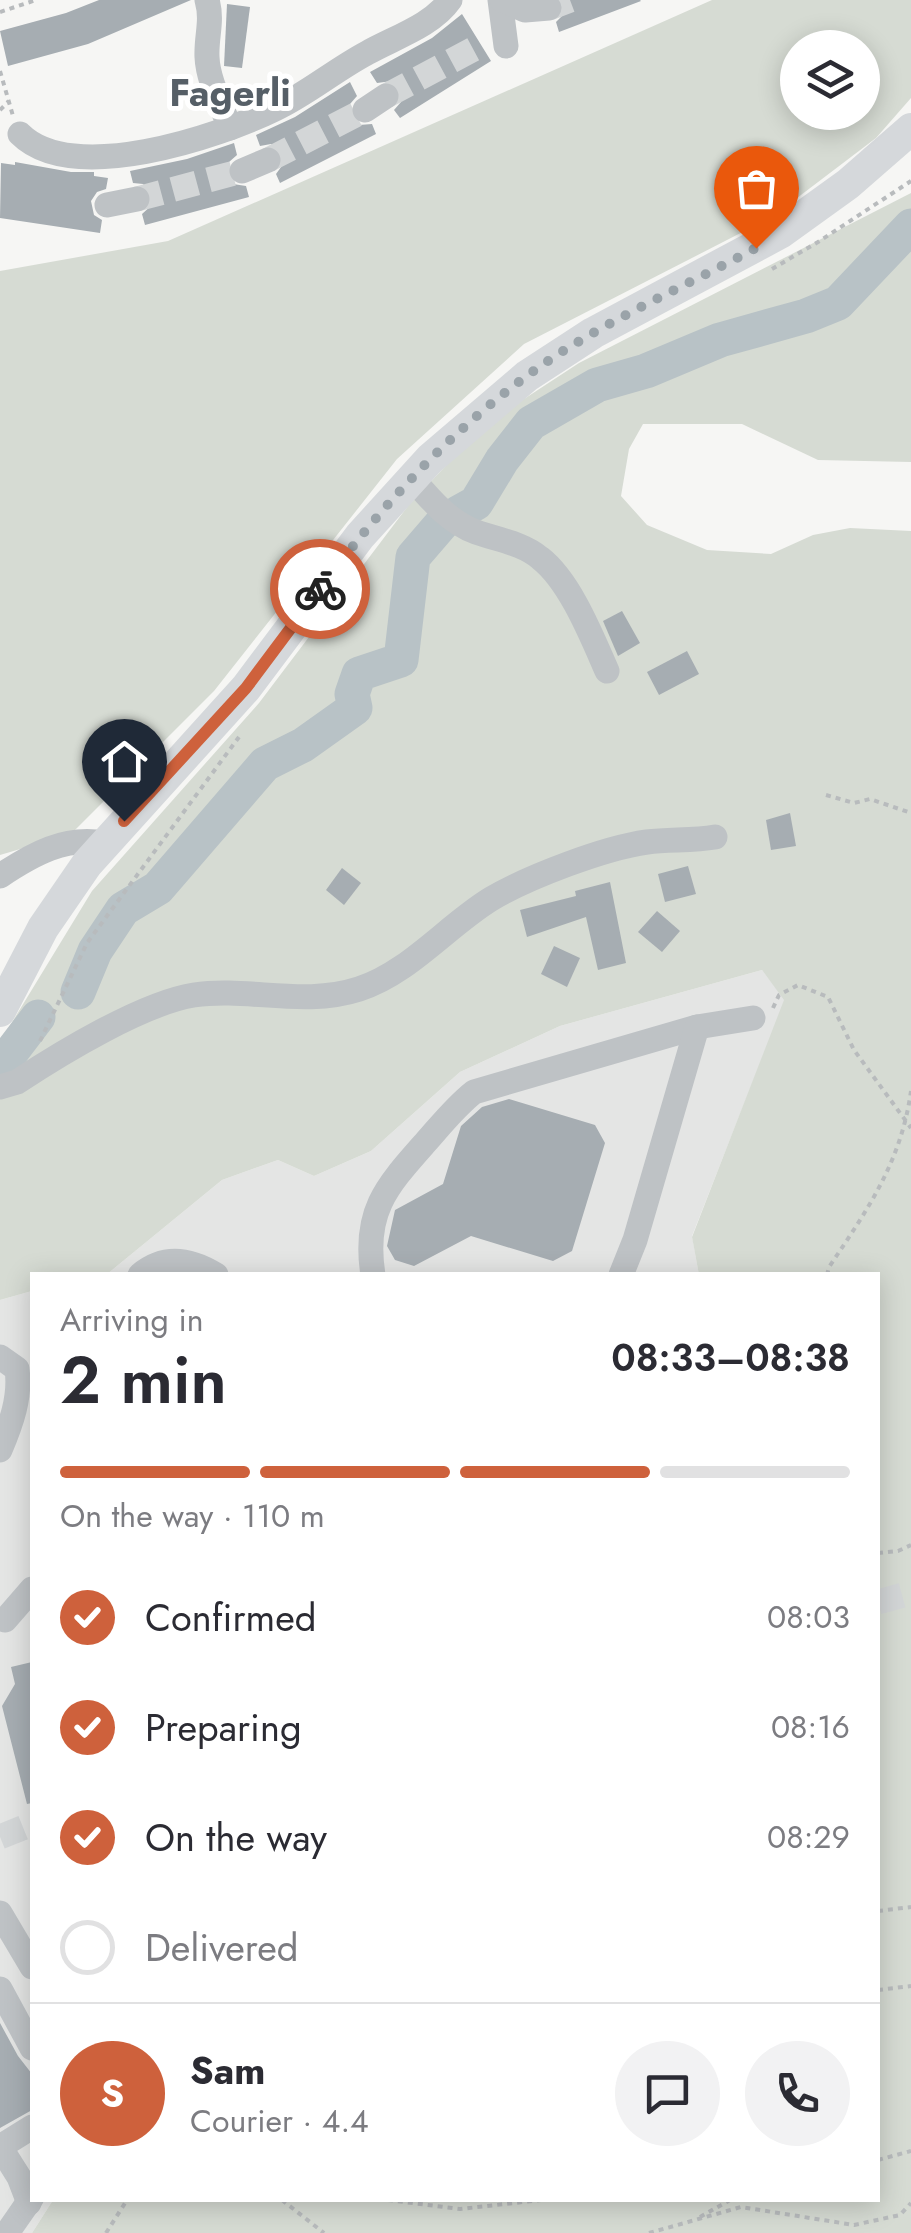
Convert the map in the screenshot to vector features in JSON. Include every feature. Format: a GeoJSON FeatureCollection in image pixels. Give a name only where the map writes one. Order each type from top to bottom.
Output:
{"type":"FeatureCollection","features":[{"type":"Feature","properties":{"kind":"main road"},"geometry":{"type":"LineString","coordinates":[[0,1010],[42,928],[68,888],[104,843],[246,688],[360,536],[412,478],[476,417],[527,376],[619,318],[780,234],[859,176],[910,131]]}},
{"type":"Feature","properties":{"kind":"lane"},"geometry":{"type":"LineString","coordinates":[[207,0],[212,18],[206,55],[230,128]]}},
{"type":"Feature","properties":{"kind":"lane"},"geometry":{"type":"LineString","coordinates":[[20,134],[50,152],[94,156],[172,146],[230,128],[279,108],[429,19],[450,0]]}},
{"type":"Feature","properties":{"kind":"lane"},"geometry":{"type":"LineString","coordinates":[[497,42],[501,0],[525,10],[550,8]]}},
{"type":"Feature","properties":{"kind":"lane"},"geometry":{"type":"LineString","coordinates":[[242,171],[268,160]]}},
{"type":"Feature","properties":{"kind":"lane"},"geometry":{"type":"LineString","coordinates":[[107,206],[137,199]]}},
{"type":"Feature","properties":{"kind":"lane"},"geometry":{"type":"LineString","coordinates":[[412,478],[461,525],[514,544],[546,563],[572,601],[607,671]]}},
{"type":"Feature","properties":{"kind":"lane"},"geometry":{"type":"LineString","coordinates":[[0,1087],[17,1082],[133,1018],[190,996],[293,998],[356,990],[390,973],[470,913],[522,883],[607,850],[646,842],[715,837]]}},
{"type":"Feature","properties":{"kind":"lane"},"geometry":{"type":"LineString","coordinates":[[0,876],[67,841],[104,843]]}},
{"type":"Feature","properties":{"kind":"lane"},"geometry":{"type":"LineString","coordinates":[[373,1272],[372,1220],[388,1184],[474,1092],[697,1027],[753,1018]]}},
{"type":"Feature","properties":{"kind":"lane"},"geometry":{"type":"LineString","coordinates":[[622,1272],[697,1027]]}},
{"type":"Feature","properties":{"kind":"lane"},"geometry":{"type":"LineString","coordinates":[[144,1272],[158,1262],[175,1260],[211,1272]]}},
{"type":"Feature","properties":{"kind":"lane"},"geometry":{"type":"LineString","coordinates":[[0,1357],[16,1369],[19,1385],[0,1450]]}},
{"type":"Feature","properties":{"kind":"lane"},"geometry":{"type":"LineString","coordinates":[[5,1620],[30,1591]]}},
{"type":"Feature","properties":{"kind":"lane"},"geometry":{"type":"LineString","coordinates":[[1,1916],[30,1964]]}},
{"type":"Feature","properties":{"kind":"lane"},"geometry":{"type":"LineString","coordinates":[[0,1989],[30,2044]]}},
{"type":"Feature","properties":{"kind":"lane"},"geometry":{"type":"LineString","coordinates":[[30,2128],[0,2147],[30,2198]]}},
{"type":"Feature","properties":{"kind":"lane"},"geometry":{"type":"LineString","coordinates":[[7,2233],[30,2201]]}},
{"type":"Feature","properties":{"kind":"path"},"geometry":{"type":"LineString","coordinates":[[2,2],[1,11],[36,0]]}},
{"type":"Feature","properties":{"kind":"path"},"geometry":{"type":"LineString","coordinates":[[0,71],[20,134]]}},
{"type":"Feature","properties":{"kind":"path"},"geometry":{"type":"LineString","coordinates":[[0,110],[9,101]]}},
{"type":"Feature","properties":{"kind":"path"},"geometry":{"type":"LineString","coordinates":[[767,271],[911,180]]}},
{"type":"Feature","properties":{"kind":"path"},"geometry":{"type":"LineString","coordinates":[[39,1043],[87,943],[247,726]]}},
{"type":"Feature","properties":{"kind":"path"},"geometry":{"type":"LineString","coordinates":[[826,795],[854,803],[870,800],[911,813]]}},
{"type":"Feature","properties":{"kind":"path"},"geometry":{"type":"LineString","coordinates":[[753,1018],[766,1014],[779,995],[798,984],[828,997],[854,1050],[909,1126]]}},
{"type":"Feature","properties":{"kind":"path"},"geometry":{"type":"LineString","coordinates":[[828,1272],[895,1160],[909,1126],[911,1090]]}},
{"type":"Feature","properties":{"kind":"path"},"geometry":{"type":"LineString","coordinates":[[880,1552],[898,1551],[911,1545]]}},
{"type":"Feature","properties":{"kind":"path"},"geometry":{"type":"LineString","coordinates":[[880,1911],[911,1907]]}},
{"type":"Feature","properties":{"kind":"path"},"geometry":{"type":"LineString","coordinates":[[880,1990],[911,1986]]}},
{"type":"Feature","properties":{"kind":"path"},"geometry":{"type":"LineString","coordinates":[[880,2159],[911,2151]]}},
{"type":"Feature","properties":{"kind":"path"},"geometry":{"type":"LineString","coordinates":[[106,2233],[126,2202]]}},
{"type":"Feature","properties":{"kind":"path"},"geometry":{"type":"LineString","coordinates":[[285,2202],[324,2233]]}},
{"type":"Feature","properties":{"kind":"path"},"geometry":{"type":"LineString","coordinates":[[404,2202],[460,2209],[531,2202]]}},
{"type":"Feature","properties":{"kind":"path"},"geometry":{"type":"LineString","coordinates":[[692,2222],[727,2202]]}},
{"type":"Feature","properties":{"kind":"path"},"geometry":{"type":"LineString","coordinates":[[649,2233],[741,2207],[854,2225],[900,2215],[911,2204]]}},
{"type":"Feature","properties":{"kind":"shaded area"},"geometry":{"type":"Polygon","coordinates":[[[712,0],[911,0],[911,98],[876,138],[772,217],[524,344],[397,459],[214,691],[71,834],[0,855],[0,271],[168,241],[712,0]]]}},
{"type":"Feature","properties":{"kind":"shaded area"},"geometry":{"type":"Polygon","coordinates":[[[911,193],[911,462],[818,460],[742,424],[643,424],[629,449],[621,496],[647,525],[707,550],[771,554],[813,535],[850,528],[911,531],[911,2233],[32,2233],[52,2202],[880,2202],[880,1272],[698,1272],[692,1237],[784,1000],[762,970],[560,1026],[460,1072],[371,1151],[314,1176],[278,1160],[222,1180],[110,1272],[30,1272],[30,1292],[0,1300],[0,1042],[92,891],[259,703],[408,506],[483,426],[579,363],[911,193]]]}},
{"type":"Feature","properties":{"kind":"shaded area"},"geometry":{"type":"Polygon","coordinates":[[[762,970],[785,1000],[692,1236],[698,1272],[110,1272],[222,1180],[278,1160],[314,1176],[371,1151],[460,1072],[560,1026],[762,970]]]}},
{"type":"Feature","properties":{"kind":"shaded area"},"geometry":{"type":"Polygon","coordinates":[[[30,1292],[30,2202],[52,2202],[32,2233],[0,2233],[0,1300],[30,1292]]]}},
{"type":"Feature","properties":{"kind":"building"},"geometry":{"type":"Polygon","coordinates":[[[99,0],[191,0],[88,44],[8,66],[0,31],[99,0]]]}},
{"type":"Feature","properties":{"kind":"building"},"geometry":{"type":"Polygon","coordinates":[[[563,0],[641,1],[559,32],[556,22],[564,14],[563,0]]]}},
{"type":"Feature","properties":{"kind":"building"},"geometry":{"type":"Polygon","coordinates":[[[227,4],[250,7],[242,68],[224,66],[227,4]]]}},
{"type":"Feature","properties":{"kind":"building"},"geometry":{"type":"Polygon","coordinates":[[[462,14],[491,61],[400,118],[394,110],[401,102],[400,88],[392,81],[377,83],[370,72],[432,38],[462,14]]]}},
{"type":"Feature","properties":{"kind":"building"},"geometry":{"type":"Polygon","coordinates":[[[350,82],[357,96],[350,104],[351,118],[359,125],[372,124],[376,134],[280,183],[276,174],[284,163],[282,153],[271,144],[260,146],[256,135],[295,117],[350,82]]]}},
{"type":"Feature","properties":{"kind":"building"},"geometry":{"type":"Polygon","coordinates":[[[234,143],[237,155],[229,162],[227,176],[233,184],[246,186],[249,197],[145,225],[142,214],[152,205],[153,195],[143,184],[133,183],[130,171],[187,159],[234,143]]]}},
{"type":"Feature","properties":{"kind":"building"},"geometry":{"type":"Polygon","coordinates":[[[1,163],[94,172],[94,176],[108,178],[106,189],[97,192],[91,201],[94,215],[102,220],[100,233],[0,218],[1,163]]]}},
{"type":"Feature","properties":{"kind":"building"},"geometry":{"type":"Polygon","coordinates":[[[622,611],[640,643],[618,656],[603,621],[622,611]]]}},
{"type":"Feature","properties":{"kind":"building"},"geometry":{"type":"Polygon","coordinates":[[[687,651],[699,674],[659,695],[647,672],[687,651]]]}},
{"type":"Feature","properties":{"kind":"building"},"geometry":{"type":"Polygon","coordinates":[[[790,813],[796,846],[771,850],[766,820],[790,813]]]}},
{"type":"Feature","properties":{"kind":"building"},"geometry":{"type":"Polygon","coordinates":[[[688,866],[696,894],[665,902],[658,874],[688,866]]]}},
{"type":"Feature","properties":{"kind":"building"},"geometry":{"type":"Polygon","coordinates":[[[342,868],[361,883],[344,905],[326,890],[342,868]]]}},
{"type":"Feature","properties":{"kind":"building"},"geometry":{"type":"Polygon","coordinates":[[[610,882],[626,963],[598,970],[586,917],[527,937],[520,910],[576,896],[575,891],[610,882]]]}},
{"type":"Feature","properties":{"kind":"building"},"geometry":{"type":"Polygon","coordinates":[[[657,911],[680,931],[662,952],[638,932],[657,911]]]}},
{"type":"Feature","properties":{"kind":"building"},"geometry":{"type":"Polygon","coordinates":[[[554,946],[580,958],[567,987],[541,974],[554,946]]]}},
{"type":"Feature","properties":{"kind":"building"},"geometry":{"type":"Polygon","coordinates":[[[509,1099],[595,1125],[605,1143],[572,1251],[553,1261],[471,1236],[414,1266],[395,1260],[387,1246],[395,1210],[443,1184],[461,1126],[482,1107],[509,1099]]]}},
{"type":"Feature","properties":{"kind":"building"},"geometry":{"type":"Polygon","coordinates":[[[30,1662],[27,1804],[2,1706],[15,1684],[11,1667],[30,1662]]]}},
{"type":"Feature","properties":{"kind":"building"},"geometry":{"type":"Polygon","coordinates":[[[0,2023],[30,2071],[30,2111],[0,2128],[0,2023]]]}},
{"type":"Feature","properties":{"kind":"waterway"},"geometry":{"type":"LineString","coordinates":[[458,513],[476,503],[531,423],[597,385],[838,303],[911,226]]}},
{"type":"Feature","properties":{"kind":"waterway"},"geometry":{"type":"LineString","coordinates":[[78,992],[95,951],[123,909],[158,888],[265,764],[303,745],[355,708],[352,694],[359,674],[401,660],[413,557],[444,521]]}},
{"type":"Feature","properties":{"kind":"waterway"},"geometry":{"type":"LineString","coordinates":[[0,1067],[38,1017]]}},
{"type":"Feature","properties":{"kind":"tunnel"},"geometry":{"type":"LineString","coordinates":[[549,8],[570,0]]}},
{"type":"Feature","properties":{"kind":"tunnel"},"geometry":{"type":"LineString","coordinates":[[386,96],[481,45]]}},
{"type":"Feature","properties":{"kind":"tunnel"},"geometry":{"type":"LineString","coordinates":[[268,160],[365,110]]}},
{"type":"Feature","properties":{"kind":"tunnel"},"geometry":{"type":"LineString","coordinates":[[137,199],[242,171]]}},
{"type":"Feature","properties":{"kind":"tunnel"},"geometry":{"type":"LineString","coordinates":[[880,1601],[911,1593]]}},
{"type":"Feature","properties":{"kind":"tunnel"},"geometry":{"type":"LineString","coordinates":[[0,1837],[30,1825]]}},
{"type":"Feature","properties":{"kind":"way so far"},"geometry":{"type":"LineString","coordinates":[[320,589],[384,507],[510,388],[593,333],[756,248]]}},
{"type":"Feature","properties":{"kind":"district","name":"Fagerli"},"geometry":{"type":"Point","coordinates":[230,93]}},
{"type":"Feature","properties":{"kind":"route"},"geometry":{"type":"LineString","coordinates":[[124,821],[246,688],[320,589]]}}]}
